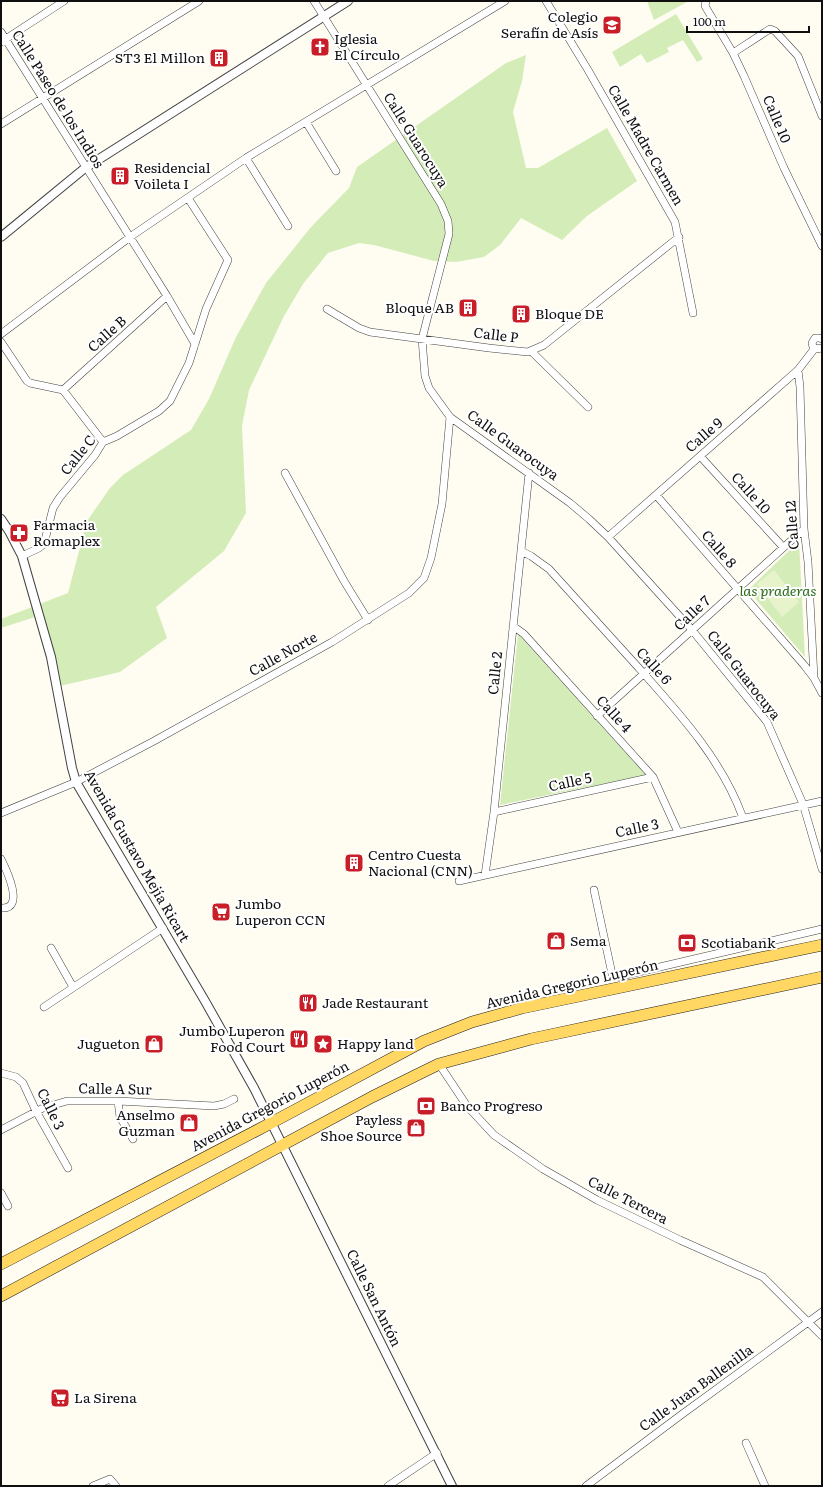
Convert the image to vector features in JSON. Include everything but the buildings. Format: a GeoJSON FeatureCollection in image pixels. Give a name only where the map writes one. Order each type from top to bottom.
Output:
{"type":"FeatureCollection","features":[{"type":"Feature","properties":{"kind":"main road","name":"Avenida Gregorio Luperón"},"geometry":{"type":"LineString","coordinates":[[1,1264],[272,1123],[424,1041],[472,1022],[522,1008],[822,945]]}},
{"type":"Feature","properties":{"kind":"main road"},"geometry":{"type":"LineString","coordinates":[[1,1296],[386,1090],[439,1064],[531,1039],[822,977]]}},
{"type":"Feature","properties":{"kind":"street"},"geometry":{"type":"LineString","coordinates":[[4,41],[64,1]]}},
{"type":"Feature","properties":{"kind":"street"},"geometry":{"type":"LineString","coordinates":[[1,124],[199,1]]}},
{"type":"Feature","properties":{"kind":"street","name":"Calle Guarocuya"},"geometry":{"type":"LineString","coordinates":[[314,1],[441,204],[448,220],[449,234],[422,338],[425,376],[429,388],[450,417],[570,503],[608,537],[692,630],[767,722],[803,804],[822,869]]}},
{"type":"Feature","properties":{"kind":"street"},"geometry":{"type":"LineString","coordinates":[[1,237],[85,168],[348,1]]}},
{"type":"Feature","properties":{"kind":"street"},"geometry":{"type":"LineString","coordinates":[[1,334],[130,237],[246,158],[505,1]]}},
{"type":"Feature","properties":{"kind":"street","name":"Calle Madre Carmen"},"geometry":{"type":"LineString","coordinates":[[546,1],[588,70],[675,222],[693,313]]}},
{"type":"Feature","properties":{"kind":"street","name":"Calle 10"},"geometry":{"type":"LineString","coordinates":[[706,2],[705,6],[733,53],[784,168],[822,246]]}},
{"type":"Feature","properties":{"kind":"street"},"geometry":{"type":"LineString","coordinates":[[733,53],[770,29],[775,31],[798,56],[822,116]]}},
{"type":"Feature","properties":{"kind":"street","name":"Calle Paseo de los Indios"},"geometry":{"type":"LineString","coordinates":[[1,32],[4,41],[43,99],[85,168],[130,237],[195,344]]}},
{"type":"Feature","properties":{"kind":"street"},"geometry":{"type":"LineString","coordinates":[[306,122],[336,172]]}},
{"type":"Feature","properties":{"kind":"street"},"geometry":{"type":"LineString","coordinates":[[246,158],[288,226]]}},
{"type":"Feature","properties":{"kind":"street","name":"Calle C"},"geometry":{"type":"LineString","coordinates":[[22,556],[44,544],[53,508],[60,497],[95,455],[103,442],[117,436],[159,411],[170,401],[189,363],[206,308],[228,260],[188,198]]}},
{"type":"Feature","properties":{"kind":"street","name":"Calle P"},"geometry":{"type":"LineString","coordinates":[[327,308],[359,328],[370,332],[528,352],[544,345],[679,238]]}},
{"type":"Feature","properties":{"kind":"street","name":"Calle B"},"geometry":{"type":"LineString","coordinates":[[63,390],[167,296]]}},
{"type":"Feature","properties":{"kind":"street","name":"Calle 9"},"geometry":{"type":"LineString","coordinates":[[608,537],[798,370],[818,348],[812,343],[814,340],[817,338],[822,339]]}},
{"type":"Feature","properties":{"kind":"street"},"geometry":{"type":"LineString","coordinates":[[1,342],[27,381],[30,383],[63,390],[103,442]]}},
{"type":"Feature","properties":{"kind":"street"},"geometry":{"type":"LineString","coordinates":[[531,351],[588,407]]}},
{"type":"Feature","properties":{"kind":"street","name":"Calle 12"},"geometry":{"type":"LineString","coordinates":[[798,370],[800,387],[804,530],[808,562],[814,678]]}},
{"type":"Feature","properties":{"kind":"street","name":"Calle Norte"},"geometry":{"type":"LineString","coordinates":[[1,813],[76,782],[154,741],[332,642],[409,593],[424,578],[428,568],[442,504],[450,417]]}},
{"type":"Feature","properties":{"kind":"street","name":"Calle 10"},"geometry":{"type":"LineString","coordinates":[[700,456],[783,547]]}},
{"type":"Feature","properties":{"kind":"street"},"geometry":{"type":"LineString","coordinates":[[285,473],[344,581],[368,620]]}},
{"type":"Feature","properties":{"kind":"street","name":"Calle 2"},"geometry":{"type":"LineString","coordinates":[[485,875],[494,812],[529,473]]}},
{"type":"Feature","properties":{"kind":"street","name":"Calle 8"},"geometry":{"type":"LineString","coordinates":[[656,495],[814,678],[822,693]]}},
{"type":"Feature","properties":{"kind":"street","name":"Avenida Gustavo Mejía Ricart"},"geometry":{"type":"LineString","coordinates":[[1,518],[22,556],[51,657],[76,782],[205,1001],[272,1123]]}},
{"type":"Feature","properties":{"kind":"street","name":"Calle 7"},"geometry":{"type":"LineString","coordinates":[[597,716],[783,547],[804,530]]}},
{"type":"Feature","properties":{"kind":"street","name":"Calle 6"},"geometry":{"type":"LineString","coordinates":[[521,551],[535,558],[549,569],[644,674],[697,736],[712,757],[726,781],[743,818]]}},
{"type":"Feature","properties":{"kind":"street","name":"Calle 4"},"geometry":{"type":"LineString","coordinates":[[513,626],[524,634],[653,777],[678,832]]}},
{"type":"Feature","properties":{"kind":"street","name":"Calle 5"},"geometry":{"type":"LineString","coordinates":[[494,812],[653,777]]}},
{"type":"Feature","properties":{"kind":"street","name":"Calle 3"},"geometry":{"type":"LineString","coordinates":[[459,881],[822,801]]}},
{"type":"Feature","properties":{"kind":"street"},"geometry":{"type":"LineString","coordinates":[[1,858],[12,887],[13,898],[13,902],[9,906],[1,908]]}},
{"type":"Feature","properties":{"kind":"street"},"geometry":{"type":"LineString","coordinates":[[594,890],[612,974],[617,977],[822,929]]}},
{"type":"Feature","properties":{"kind":"street"},"geometry":{"type":"LineString","coordinates":[[44,1006],[163,928]]}},
{"type":"Feature","properties":{"kind":"street"},"geometry":{"type":"LineString","coordinates":[[51,948],[73,987]]}},
{"type":"Feature","properties":{"kind":"street","name":"Calle Tercera"},"geometry":{"type":"LineString","coordinates":[[439,1064],[467,1106],[500,1140],[543,1169],[597,1200],[680,1240],[763,1277],[822,1336]]}},
{"type":"Feature","properties":{"kind":"street","name":"Calle 3"},"geometry":{"type":"LineString","coordinates":[[1,1073],[16,1077],[23,1083],[36,1111],[68,1168]]}},
{"type":"Feature","properties":{"kind":"street","name":"Calle A Sur"},"geometry":{"type":"LineString","coordinates":[[1,1130],[36,1111],[50,1105],[67,1101],[118,1101],[214,1106],[234,1099]]}},
{"type":"Feature","properties":{"kind":"street"},"geometry":{"type":"LineString","coordinates":[[118,1101],[120,1117],[133,1139]]}},
{"type":"Feature","properties":{"kind":"street","name":"Calle San Antón"},"geometry":{"type":"LineString","coordinates":[[272,1123],[437,1453],[452,1486]]}},
{"type":"Feature","properties":{"kind":"street"},"geometry":{"type":"LineString","coordinates":[[1,1193],[8,1206]]}},
{"type":"Feature","properties":{"kind":"street","name":"Calle Juan Ballenilla"},"geometry":{"type":"LineString","coordinates":[[586,1486],[680,1415],[822,1312]]}},
{"type":"Feature","properties":{"kind":"street"},"geometry":{"type":"LineString","coordinates":[[746,1443],[765,1486]]}},
{"type":"Feature","properties":{"kind":"street"},"geometry":{"type":"LineString","coordinates":[[388,1486],[437,1453]]}},
{"type":"Feature","properties":{"kind":"street"},"geometry":{"type":"LineString","coordinates":[[93,1486],[110,1479],[116,1486]]}},
{"type":"Feature","properties":{"kind":"green space"},"geometry":{"type":"Polygon","coordinates":[[[647,1],[686,1],[687,2],[654,20],[647,1]]]}},
{"type":"Feature","properties":{"kind":"green space"},"geometry":{"type":"Polygon","coordinates":[[[676,14],[703,59],[697,62],[683,40],[667,48],[669,52],[647,63],[641,54],[620,67],[612,52],[676,14]]]}},
{"type":"Feature","properties":{"kind":"green space"},"geometry":{"type":"Polygon","coordinates":[[[526,55],[522,81],[513,112],[526,168],[538,168],[607,128],[637,181],[587,216],[562,240],[521,218],[500,245],[484,257],[456,262],[434,261],[374,245],[359,243],[328,253],[303,284],[284,316],[249,390],[242,426],[246,513],[224,551],[156,607],[167,638],[120,672],[60,686],[41,615],[1,628],[1,619],[68,593],[87,521],[110,488],[123,475],[191,430],[209,399],[236,337],[266,283],[311,227],[349,188],[357,167],[506,63],[526,55]]]}},
{"type":"Feature","properties":{"kind":"green space","name":"las praderas"},"geometry":{"type":"Polygon","coordinates":[[[799,541],[805,657],[748,590],[799,541]]]}},
{"type":"Feature","properties":{"kind":"green space"},"geometry":{"type":"Polygon","coordinates":[[[774,570],[799,602],[782,617],[757,584],[774,570]]]}},
{"type":"Feature","properties":{"kind":"green space"},"geometry":{"type":"Polygon","coordinates":[[[518,634],[646,775],[500,805],[518,634]]]}},
{"type":"Feature","properties":{"kind":"place","name":"Colegio Serafín de Asís"},"geometry":{"type":"Point","coordinates":[612,25]}},
{"type":"Feature","properties":{"kind":"place","name":"Iglesia El Círculo"},"geometry":{"type":"Point","coordinates":[320,47]}},
{"type":"Feature","properties":{"kind":"place","name":"ST3 El Millon"},"geometry":{"type":"Point","coordinates":[219,58]}},
{"type":"Feature","properties":{"kind":"place","name":"Residencial Voileta I"},"geometry":{"type":"Point","coordinates":[120,176]}},
{"type":"Feature","properties":{"kind":"place","name":"Bloque AB"},"geometry":{"type":"Point","coordinates":[468,308]}},
{"type":"Feature","properties":{"kind":"place","name":"Bloque DE"},"geometry":{"type":"Point","coordinates":[521,314]}},
{"type":"Feature","properties":{"kind":"place","name":"Farmacia Romaplex"},"geometry":{"type":"Point","coordinates":[19,533]}},
{"type":"Feature","properties":{"kind":"place","name":"Centro Cuesta Nacional (CNN)"},"geometry":{"type":"Point","coordinates":[354,863]}},
{"type":"Feature","properties":{"kind":"place","name":"Jumbo Luperon CCN"},"geometry":{"type":"Point","coordinates":[221,912]}},
{"type":"Feature","properties":{"kind":"place","name":"Sema"},"geometry":{"type":"Point","coordinates":[556,941]}},
{"type":"Feature","properties":{"kind":"place","name":"Scotiabank"},"geometry":{"type":"Point","coordinates":[687,943]}},
{"type":"Feature","properties":{"kind":"place","name":"Jade Restaurant"},"geometry":{"type":"Point","coordinates":[308,1003]}},
{"type":"Feature","properties":{"kind":"place","name":"Jumbo Luperon Food Court"},"geometry":{"type":"Point","coordinates":[299,1039]}},
{"type":"Feature","properties":{"kind":"place","name":"Jugueton"},"geometry":{"type":"Point","coordinates":[154,1044]}},
{"type":"Feature","properties":{"kind":"place","name":"Happy land"},"geometry":{"type":"Point","coordinates":[323,1044]}},
{"type":"Feature","properties":{"kind":"place","name":"Banco Progreso"},"geometry":{"type":"Point","coordinates":[426,1106]}},
{"type":"Feature","properties":{"kind":"place","name":"Anselmo Guzman"},"geometry":{"type":"Point","coordinates":[189,1123]}},
{"type":"Feature","properties":{"kind":"place","name":"Payless Shoe Source"},"geometry":{"type":"Point","coordinates":[416,1128]}},
{"type":"Feature","properties":{"kind":"place","name":"La Sirena"},"geometry":{"type":"Point","coordinates":[60,1398]}}]}
